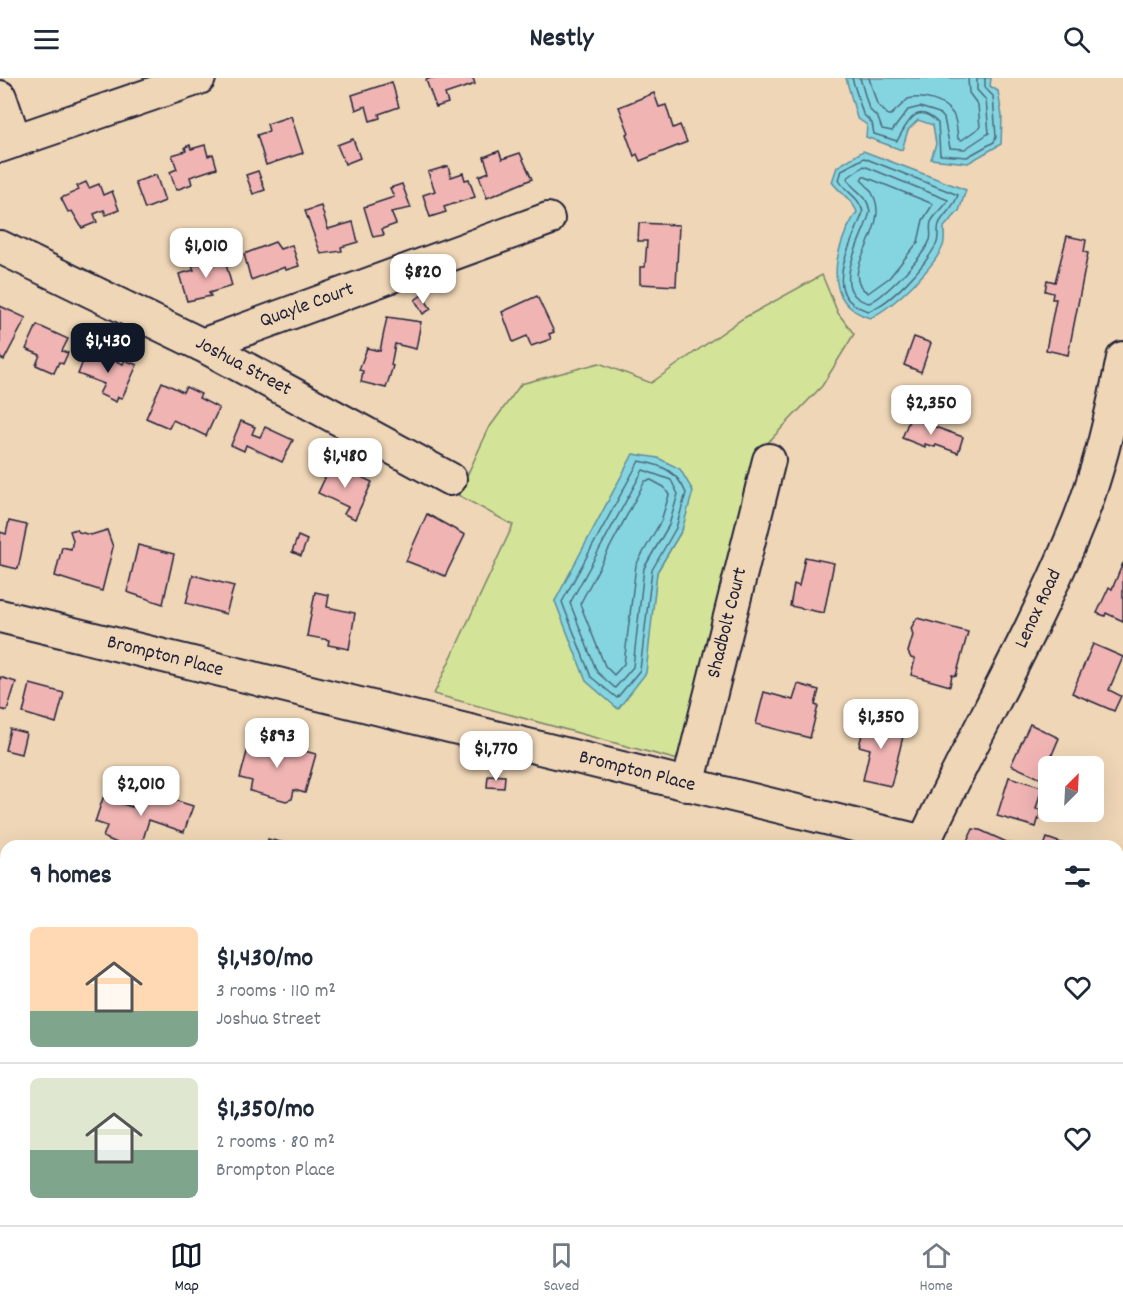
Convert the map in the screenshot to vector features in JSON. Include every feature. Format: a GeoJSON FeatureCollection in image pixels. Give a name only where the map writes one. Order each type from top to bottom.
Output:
{"type":"FeatureCollection","features":[{"type":"Feature","properties":{"kind":"street"},"geometry":{"type":"LineString","coordinates":[[0,97],[7,143],[200,78]]}},
{"type":"Feature","properties":{"kind":"street","name":"Quayle Court"},"geometry":{"type":"LineString","coordinates":[[202,345],[548,219]]}},
{"type":"Feature","properties":{"kind":"street","name":"Joshua Street"},"geometry":{"type":"LineString","coordinates":[[0,247],[202,345],[450,479]]}},
{"type":"Feature","properties":{"kind":"street","name":"Lenox Road"},"geometry":{"type":"LineString","coordinates":[[925,840],[1001,690],[1073,537],[1120,393],[1123,358]]}},
{"type":"Feature","properties":{"kind":"street","name":"Shadbolt Court"},"geometry":{"type":"LineString","coordinates":[[688,785],[769,460]]}},
{"type":"Feature","properties":{"kind":"street","name":"Brompton Place"},"geometry":{"type":"LineString","coordinates":[[0,616],[907,840]]}},
{"type":"Feature","properties":{"kind":"green space"},"geometry":{"type":"Polygon","coordinates":[[[822,275],[838,313],[854,334],[822,386],[758,453],[678,760],[434,694],[513,525],[458,495],[489,428],[521,384],[599,363],[651,383],[742,319],[822,275]],[[682,530],[570,577],[555,601],[652,610],[657,572],[682,530]]]}},
{"type":"Feature","properties":{"kind":"water"},"geometry":{"type":"Polygon","coordinates":[[[846,78],[991,78],[990,86],[998,91],[1002,116],[1001,144],[968,163],[931,159],[936,144],[933,125],[918,120],[908,130],[902,150],[866,137],[867,125],[857,118],[846,78]]]}},
{"type":"Feature","properties":{"kind":"water"},"geometry":{"type":"Polygon","coordinates":[[[863,151],[966,190],[959,211],[944,227],[943,246],[931,265],[901,296],[870,318],[854,311],[844,300],[838,287],[836,272],[842,241],[857,212],[853,204],[832,182],[837,167],[863,151]]]}},
{"type":"Feature","properties":{"kind":"water"},"geometry":{"type":"Polygon","coordinates":[[[633,454],[658,458],[680,469],[693,491],[682,530],[657,572],[646,673],[618,709],[586,681],[555,601],[633,454]]]}},
{"type":"Feature","properties":{"kind":"building"},"geometry":{"type":"Polygon","coordinates":[[[473,78],[475,84],[445,94],[448,103],[436,107],[426,80],[473,78]]]}},
{"type":"Feature","properties":{"kind":"building"},"geometry":{"type":"Polygon","coordinates":[[[392,82],[399,107],[379,114],[380,118],[370,121],[366,106],[356,110],[352,95],[392,82]]]}},
{"type":"Feature","properties":{"kind":"building"},"geometry":{"type":"Polygon","coordinates":[[[654,93],[659,107],[666,105],[673,128],[680,125],[687,142],[640,161],[637,154],[634,156],[626,134],[629,133],[619,107],[654,93]]]}},
{"type":"Feature","properties":{"kind":"building"},"geometry":{"type":"Polygon","coordinates":[[[291,116],[303,153],[266,165],[257,135],[269,131],[267,124],[291,116]]]}},
{"type":"Feature","properties":{"kind":"building"},"geometry":{"type":"Polygon","coordinates":[[[353,139],[360,158],[345,164],[337,145],[353,139]]]}},
{"type":"Feature","properties":{"kind":"building"},"geometry":{"type":"Polygon","coordinates":[[[190,145],[191,149],[205,145],[208,156],[213,154],[217,168],[190,177],[192,184],[176,190],[170,172],[177,169],[172,155],[186,151],[185,147],[190,145]]]}},
{"type":"Feature","properties":{"kind":"building"},"geometry":{"type":"Polygon","coordinates":[[[499,151],[502,159],[520,153],[532,179],[487,198],[479,176],[489,172],[484,157],[499,151]]]}},
{"type":"Feature","properties":{"kind":"building"},"geometry":{"type":"Polygon","coordinates":[[[448,166],[451,177],[463,173],[465,180],[469,179],[475,197],[444,207],[446,212],[430,217],[423,195],[435,191],[428,172],[448,166]]]}},
{"type":"Feature","properties":{"kind":"building"},"geometry":{"type":"Polygon","coordinates":[[[258,171],[265,190],[253,194],[246,175],[258,171]]]}},
{"type":"Feature","properties":{"kind":"building"},"geometry":{"type":"Polygon","coordinates":[[[156,175],[165,201],[145,209],[135,182],[156,175]]]}},
{"type":"Feature","properties":{"kind":"building"},"geometry":{"type":"Polygon","coordinates":[[[86,182],[89,188],[99,184],[103,195],[112,191],[119,210],[106,215],[104,210],[94,214],[97,222],[82,228],[72,211],[68,212],[61,198],[79,190],[77,186],[86,182]]]}},
{"type":"Feature","properties":{"kind":"building"},"geometry":{"type":"Polygon","coordinates":[[[402,184],[411,208],[391,212],[396,224],[382,229],[384,235],[373,237],[364,207],[394,197],[390,188],[402,184]]]}},
{"type":"Feature","properties":{"kind":"building"},"geometry":{"type":"Polygon","coordinates":[[[321,206],[328,229],[353,222],[358,242],[341,247],[342,251],[321,254],[305,211],[321,206]]]}},
{"type":"Feature","properties":{"kind":"building"},"geometry":{"type":"Polygon","coordinates":[[[639,223],[679,225],[676,286],[640,284],[640,267],[645,267],[647,241],[638,241],[639,223]]]}},
{"type":"Feature","properties":{"kind":"building"},"geometry":{"type":"Polygon","coordinates":[[[1067,236],[1086,240],[1084,252],[1088,253],[1068,355],[1046,350],[1056,299],[1052,299],[1053,293],[1045,291],[1047,280],[1055,282],[1067,236]]]}},
{"type":"Feature","properties":{"kind":"building"},"geometry":{"type":"Polygon","coordinates":[[[275,242],[280,249],[292,245],[299,266],[286,270],[285,267],[251,280],[244,254],[275,242]]]}},
{"type":"Feature","properties":{"kind":"building"},"geometry":{"type":"Polygon","coordinates":[[[224,257],[232,286],[209,293],[211,296],[187,301],[179,274],[194,270],[192,266],[224,257]]]}},
{"type":"Feature","properties":{"kind":"building"},"geometry":{"type":"Polygon","coordinates":[[[422,295],[431,309],[423,314],[415,300],[422,295]]]}},
{"type":"Feature","properties":{"kind":"building"},"geometry":{"type":"Polygon","coordinates":[[[537,296],[554,332],[549,334],[551,339],[531,346],[527,336],[513,342],[502,312],[537,296]]]}},
{"type":"Feature","properties":{"kind":"building"},"geometry":{"type":"Polygon","coordinates":[[[0,306],[26,318],[4,360],[0,358],[0,306]]]}},
{"type":"Feature","properties":{"kind":"building"},"geometry":{"type":"Polygon","coordinates":[[[387,317],[421,322],[416,349],[395,344],[391,365],[393,366],[386,388],[361,382],[363,371],[359,370],[367,348],[380,351],[387,317]]]}},
{"type":"Feature","properties":{"kind":"building"},"geometry":{"type":"Polygon","coordinates":[[[37,325],[68,339],[62,351],[68,353],[63,364],[59,362],[54,373],[36,365],[40,355],[26,349],[37,325]]]}},
{"type":"Feature","properties":{"kind":"building"},"geometry":{"type":"Polygon","coordinates":[[[914,337],[931,343],[921,372],[904,365],[914,337]]]}},
{"type":"Feature","properties":{"kind":"building"},"geometry":{"type":"Polygon","coordinates":[[[88,349],[123,364],[125,360],[137,365],[122,398],[118,397],[116,402],[99,394],[104,384],[78,374],[88,349]]]}},
{"type":"Feature","properties":{"kind":"building"},"geometry":{"type":"Polygon","coordinates":[[[162,382],[183,392],[186,387],[201,394],[199,398],[219,408],[206,436],[173,420],[169,428],[146,418],[162,382]]]}},
{"type":"Feature","properties":{"kind":"building"},"geometry":{"type":"Polygon","coordinates":[[[910,418],[963,437],[958,453],[936,445],[935,447],[925,444],[925,447],[902,438],[910,418]]]}},
{"type":"Feature","properties":{"kind":"building"},"geometry":{"type":"Polygon","coordinates":[[[241,421],[255,427],[252,434],[260,437],[265,427],[293,440],[282,462],[246,445],[244,451],[231,445],[241,421]]]}},
{"type":"Feature","properties":{"kind":"building"},"geometry":{"type":"Polygon","coordinates":[[[332,463],[372,482],[355,519],[344,514],[348,507],[318,493],[332,463]]]}},
{"type":"Feature","properties":{"kind":"building"},"geometry":{"type":"Polygon","coordinates":[[[427,514],[465,535],[445,576],[406,561],[427,514]]]}},
{"type":"Feature","properties":{"kind":"building"},"geometry":{"type":"Polygon","coordinates":[[[9,521],[27,525],[18,569],[0,565],[0,532],[6,534],[9,521]]]}},
{"type":"Feature","properties":{"kind":"building"},"geometry":{"type":"Polygon","coordinates":[[[76,529],[91,535],[107,530],[113,547],[102,591],[55,576],[62,547],[71,549],[73,540],[70,531],[76,529]]]}},
{"type":"Feature","properties":{"kind":"building"},"geometry":{"type":"Polygon","coordinates":[[[298,536],[307,540],[301,556],[292,552],[298,536]]]}},
{"type":"Feature","properties":{"kind":"building"},"geometry":{"type":"Polygon","coordinates":[[[138,545],[174,554],[163,604],[127,592],[138,545]]]}},
{"type":"Feature","properties":{"kind":"building"},"geometry":{"type":"Polygon","coordinates":[[[805,557],[834,563],[824,613],[790,606],[794,584],[799,586],[805,557]]]}},
{"type":"Feature","properties":{"kind":"building"},"geometry":{"type":"Polygon","coordinates":[[[1123,563],[1123,621],[1106,613],[1105,616],[1097,613],[1109,587],[1112,589],[1123,563]]]}},
{"type":"Feature","properties":{"kind":"building"},"geometry":{"type":"Polygon","coordinates":[[[193,575],[234,586],[226,614],[186,603],[193,575]]]}},
{"type":"Feature","properties":{"kind":"building"},"geometry":{"type":"Polygon","coordinates":[[[315,592],[329,595],[327,607],[355,613],[349,649],[328,645],[329,640],[307,636],[315,592]]]}},
{"type":"Feature","properties":{"kind":"building"},"geometry":{"type":"Polygon","coordinates":[[[917,618],[968,632],[956,676],[952,675],[950,686],[911,675],[915,659],[911,658],[908,652],[913,635],[911,628],[917,618]]]}},
{"type":"Feature","properties":{"kind":"building"},"geometry":{"type":"Polygon","coordinates":[[[1093,644],[1123,657],[1109,690],[1121,696],[1114,711],[1072,693],[1093,644]]]}},
{"type":"Feature","properties":{"kind":"building"},"geometry":{"type":"Polygon","coordinates":[[[0,677],[16,682],[7,711],[0,709],[0,677]]]}},
{"type":"Feature","properties":{"kind":"building"},"geometry":{"type":"Polygon","coordinates":[[[30,684],[64,693],[56,723],[23,713],[30,684]]]}},
{"type":"Feature","properties":{"kind":"building"},"geometry":{"type":"Polygon","coordinates":[[[798,684],[819,690],[815,705],[818,706],[810,738],[756,724],[764,692],[793,700],[798,684]]]}},
{"type":"Feature","properties":{"kind":"building"},"geometry":{"type":"Polygon","coordinates":[[[867,715],[905,728],[891,786],[863,780],[870,749],[859,746],[867,715]]]}},
{"type":"Feature","properties":{"kind":"building"},"geometry":{"type":"Polygon","coordinates":[[[1030,724],[1059,738],[1051,756],[1038,756],[1038,777],[1011,765],[1030,724]]]}},
{"type":"Feature","properties":{"kind":"building"},"geometry":{"type":"Polygon","coordinates":[[[10,729],[26,733],[21,754],[5,750],[10,729]]]}},
{"type":"Feature","properties":{"kind":"building"},"geometry":{"type":"Polygon","coordinates":[[[251,737],[316,754],[305,793],[294,790],[292,799],[286,801],[250,791],[252,781],[240,778],[251,737]]]}},
{"type":"Feature","properties":{"kind":"building"},"geometry":{"type":"Polygon","coordinates":[[[488,775],[505,776],[504,788],[487,787],[488,775]]]}},
{"type":"Feature","properties":{"kind":"building"},"geometry":{"type":"Polygon","coordinates":[[[1009,777],[1038,786],[1036,827],[997,816],[1009,777]]]}},
{"type":"Feature","properties":{"kind":"building"},"geometry":{"type":"Polygon","coordinates":[[[138,789],[193,806],[184,832],[149,820],[143,840],[110,840],[103,837],[107,826],[95,822],[103,798],[132,807],[138,789]]]}},
{"type":"Feature","properties":{"kind":"building"},"geometry":{"type":"Polygon","coordinates":[[[973,829],[1002,840],[968,840],[973,829]]]}}]}
